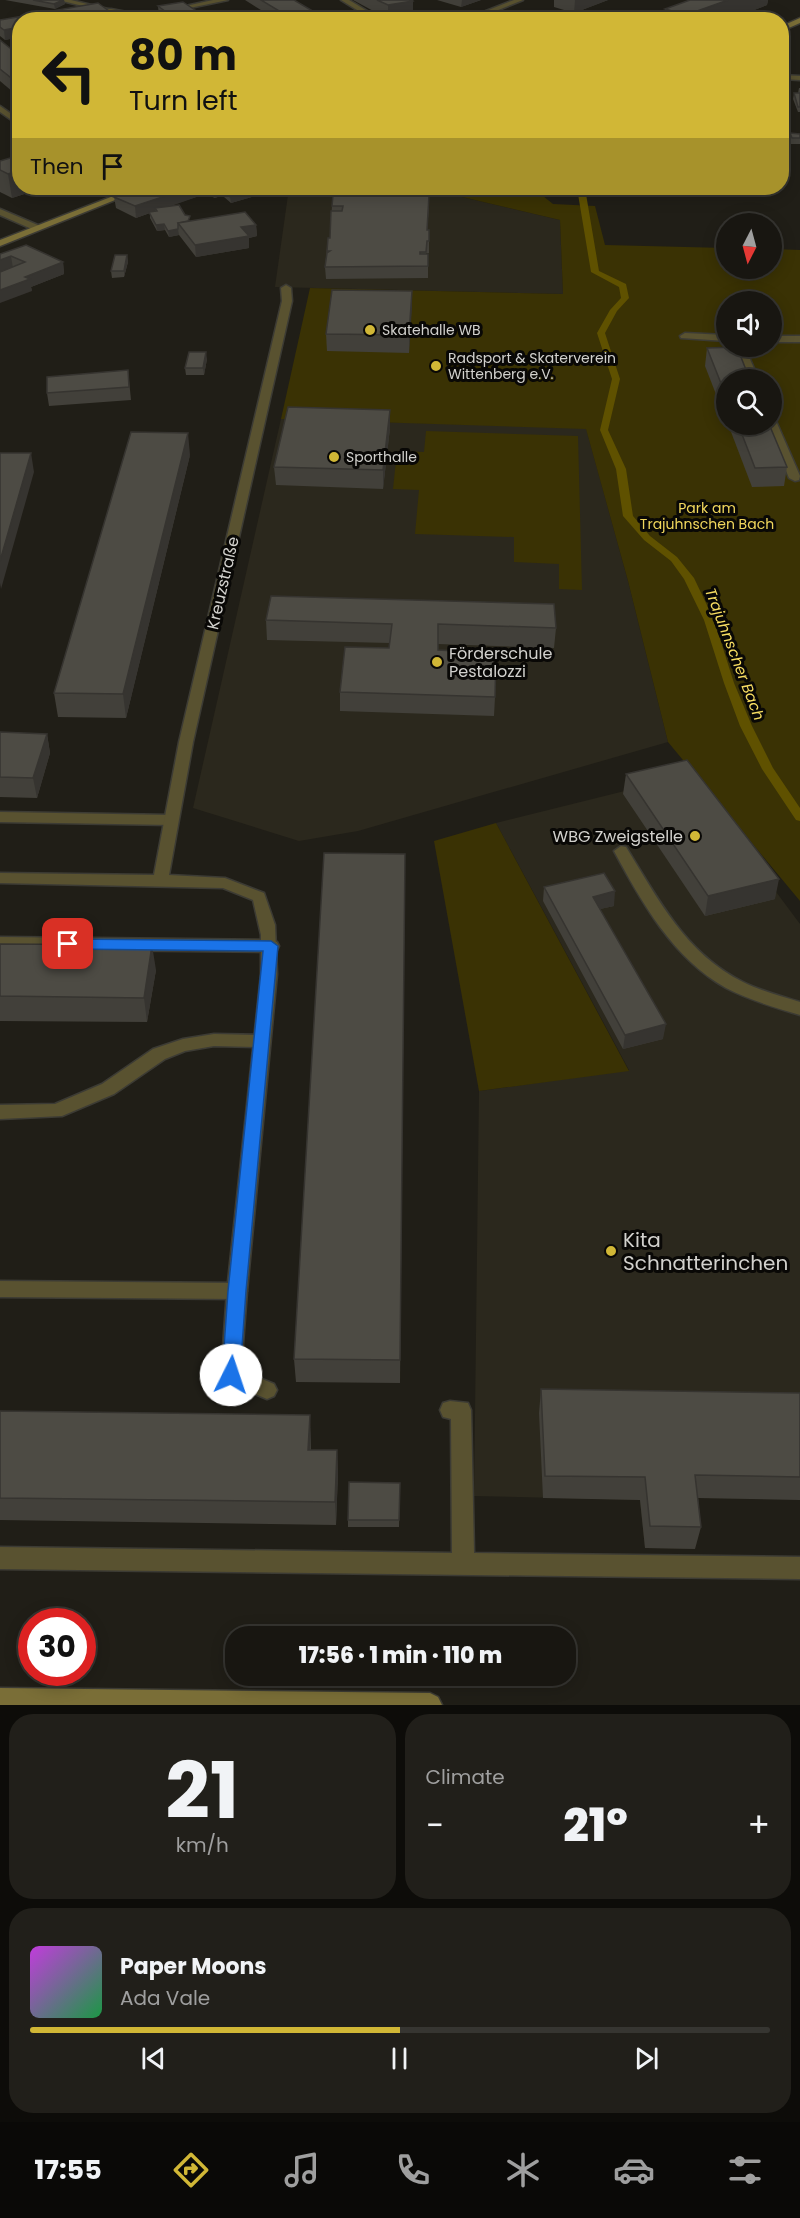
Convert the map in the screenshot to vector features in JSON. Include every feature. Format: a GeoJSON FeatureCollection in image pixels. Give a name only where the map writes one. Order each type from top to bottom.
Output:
{"type":"FeatureCollection","features":[{"type":"Feature","properties":{"kind":"street"},"geometry":{"type":"LineString","coordinates":[[61,0],[125,12]]}},
{"type":"Feature","properties":{"kind":"street"},"geometry":{"type":"LineString","coordinates":[[185,6],[225,0]]}},
{"type":"Feature","properties":{"kind":"street"},"geometry":{"type":"LineString","coordinates":[[344,0],[366,12]]}},
{"type":"Feature","properties":{"kind":"street"},"geometry":{"type":"LineString","coordinates":[[488,12],[520,0]]}},
{"type":"Feature","properties":{"kind":"street"},"geometry":{"type":"LineString","coordinates":[[98,12],[109,10]]}},
{"type":"Feature","properties":{"kind":"street"},"geometry":{"type":"LineString","coordinates":[[0,243],[123,195]]}},
{"type":"Feature","properties":{"kind":"street"},"geometry":{"type":"LineString","coordinates":[[0,212],[37,228]]}},
{"type":"Feature","properties":{"kind":"street","name":"Kreuzstraße"},"geometry":{"type":"LineString","coordinates":[[161,880],[189,730],[287,301],[286,288]]}},
{"type":"Feature","properties":{"kind":"street"},"geometry":{"type":"LineString","coordinates":[[685,336],[716,338]]}},
{"type":"Feature","properties":{"kind":"street"},"geometry":{"type":"LineString","coordinates":[[782,339],[800,339]]}},
{"type":"Feature","properties":{"kind":"street"},"geometry":{"type":"LineString","coordinates":[[777,435],[795,477]]}},
{"type":"Feature","properties":{"kind":"street"},"geometry":{"type":"LineString","coordinates":[[0,817],[171,820]]}},
{"type":"Feature","properties":{"kind":"street"},"geometry":{"type":"LineString","coordinates":[[621,852],[654,910],[690,953],[731,983],[800,1009]]}},
{"type":"Feature","properties":{"kind":"street"},"geometry":{"type":"LineString","coordinates":[[0,878],[225,883],[259,897],[267,917],[271,946],[237,1291],[231,1375],[267,1390]]}},
{"type":"Feature","properties":{"kind":"street"},"geometry":{"type":"LineString","coordinates":[[0,943],[271,946]]}},
{"type":"Feature","properties":{"kind":"street"},"geometry":{"type":"LineString","coordinates":[[0,1112],[56,1111],[108,1089],[159,1054],[183,1045],[214,1041],[262,1041]]}},
{"type":"Feature","properties":{"kind":"street"},"geometry":{"type":"LineString","coordinates":[[0,1288],[237,1291]]}},
{"type":"Feature","properties":{"kind":"street"},"geometry":{"type":"LineString","coordinates":[[450,1410],[461,1410],[463,1563]]}},
{"type":"Feature","properties":{"kind":"street"},"geometry":{"type":"LineString","coordinates":[[0,1558],[800,1568]]}},
{"type":"Feature","properties":{"kind":"street"},"geometry":{"type":"LineString","coordinates":[[0,1699],[430,1705]]}},
{"type":"Feature","properties":{"kind":"shaded area"},"geometry":{"type":"Polygon","coordinates":[[[288,195],[454,195],[560,220],[563,294],[275,287],[288,195]]]}},
{"type":"Feature","properties":{"kind":"shaded area","name":"Förderschule Pestalozzi"},"geometry":{"type":"Polygon","coordinates":[[[281,419],[586,428],[628,581],[668,742],[358,831],[299,841],[193,808],[281,419]]]}},
{"type":"Feature","properties":{"kind":"shaded area"},"geometry":{"type":"Polygon","coordinates":[[[689,775],[800,924],[800,1499],[690,1498],[695,1549],[645,1548],[640,1500],[474,1496],[479,1091],[629,1070],[496,823],[689,775]]]}},
{"type":"Feature","properties":{"kind":"green space","name":"Park am Trajuhnschen Bach"},"geometry":{"type":"Polygon","coordinates":[[[454,195],[542,195],[553,204],[595,206],[605,245],[716,248],[716,279],[782,279],[782,249],[800,250],[800,901],[668,742],[628,581],[586,429],[281,419],[310,288],[563,294],[560,220],[454,195]]]}},
{"type":"Feature","properties":{"kind":"green space"},"geometry":{"type":"Polygon","coordinates":[[[426,431],[578,436],[582,590],[559,589],[559,564],[514,562],[514,537],[415,534],[419,490],[393,489],[397,451],[424,452],[426,431]]]}},
{"type":"Feature","properties":{"kind":"green space"},"geometry":{"type":"Polygon","coordinates":[[[496,823],[629,1071],[479,1091],[434,841],[496,823]]]}},
{"type":"Feature","properties":{"kind":"building"},"geometry":{"type":"Polygon","coordinates":[[[33,0],[63,0],[54,4],[33,0]]]}},
{"type":"Feature","properties":{"kind":"building"},"geometry":{"type":"Polygon","coordinates":[[[261,0],[294,0],[314,12],[281,12],[261,0]]]}},
{"type":"Feature","properties":{"kind":"building"},"geometry":{"type":"Polygon","coordinates":[[[377,0],[412,0],[413,1],[388,5],[377,0]]]}},
{"type":"Feature","properties":{"kind":"building"},"geometry":{"type":"Polygon","coordinates":[[[690,0],[728,0],[694,12],[676,12],[665,9],[690,0]]]}},
{"type":"Feature","properties":{"kind":"building"},"geometry":{"type":"Polygon","coordinates":[[[183,2],[198,12],[166,12],[158,6],[183,2]]]}},
{"type":"Feature","properties":{"kind":"building"},"geometry":{"type":"Polygon","coordinates":[[[98,3],[109,11],[104,12],[46,12],[98,3]]]}},
{"type":"Feature","properties":{"kind":"building"},"geometry":{"type":"Polygon","coordinates":[[[12,18],[12,28],[4,30],[0,27],[0,20],[12,18]]]}},
{"type":"Feature","properties":{"kind":"building"},"geometry":{"type":"Polygon","coordinates":[[[0,40],[12,50],[12,79],[0,69],[0,40]]]}},
{"type":"Feature","properties":{"kind":"building"},"geometry":{"type":"Polygon","coordinates":[[[794,93],[800,93],[800,107],[798,107],[794,93]]]}},
{"type":"Feature","properties":{"kind":"building"},"geometry":{"type":"Polygon","coordinates":[[[790,133],[800,134],[800,138],[792,138],[790,133]]]}},
{"type":"Feature","properties":{"kind":"building"},"geometry":{"type":"Polygon","coordinates":[[[12,157],[12,173],[8,174],[0,170],[0,161],[12,157]]]}},
{"type":"Feature","properties":{"kind":"building"},"geometry":{"type":"Polygon","coordinates":[[[120,195],[169,195],[135,206],[114,197],[120,195]]]}},
{"type":"Feature","properties":{"kind":"building"},"geometry":{"type":"Polygon","coordinates":[[[333,195],[429,195],[427,230],[429,230],[429,241],[427,241],[426,252],[420,252],[420,254],[428,254],[428,266],[325,267],[327,253],[330,251],[327,251],[331,211],[342,211],[343,206],[332,206],[333,195]]]}},
{"type":"Feature","properties":{"kind":"building"},"geometry":{"type":"Polygon","coordinates":[[[179,205],[185,215],[190,216],[188,221],[178,223],[178,229],[168,231],[164,224],[156,225],[149,212],[157,211],[155,208],[179,205]]]}},
{"type":"Feature","properties":{"kind":"building"},"geometry":{"type":"Polygon","coordinates":[[[245,212],[256,225],[241,227],[249,236],[195,245],[178,223],[245,212]]]}},
{"type":"Feature","properties":{"kind":"building"},"geometry":{"type":"Polygon","coordinates":[[[26,245],[63,262],[25,277],[30,279],[0,290],[0,272],[25,262],[11,256],[0,260],[0,254],[26,245]]]}},
{"type":"Feature","properties":{"kind":"building"},"geometry":{"type":"Polygon","coordinates":[[[115,255],[127,255],[124,271],[111,271],[115,255]]]}},
{"type":"Feature","properties":{"kind":"building"},"geometry":{"type":"Polygon","coordinates":[[[332,290],[412,291],[409,335],[326,334],[332,290]]]}},
{"type":"Feature","properties":{"kind":"building"},"geometry":{"type":"Polygon","coordinates":[[[707,348],[716,348],[716,357],[741,357],[746,369],[716,371],[707,348]]]}},
{"type":"Feature","properties":{"kind":"building"},"geometry":{"type":"Polygon","coordinates":[[[189,352],[206,352],[203,368],[185,368],[189,352]]]}},
{"type":"Feature","properties":{"kind":"building"},"geometry":{"type":"Polygon","coordinates":[[[128,370],[129,387],[47,393],[47,377],[128,370]]]}},
{"type":"Feature","properties":{"kind":"building","name":"Sporthalle"},"geometry":{"type":"Polygon","coordinates":[[[288,407],[390,410],[383,470],[274,467],[288,407]]]}},
{"type":"Feature","properties":{"kind":"building"},"geometry":{"type":"Polygon","coordinates":[[[131,432],[188,433],[123,694],[54,693],[131,432]]]}},
{"type":"Feature","properties":{"kind":"building"},"geometry":{"type":"Polygon","coordinates":[[[742,435],[774,435],[787,467],[755,468],[742,435]]]}},
{"type":"Feature","properties":{"kind":"building"},"geometry":{"type":"Polygon","coordinates":[[[0,453],[31,453],[0,561],[0,453]]]}},
{"type":"Feature","properties":{"kind":"building"},"geometry":{"type":"Polygon","coordinates":[[[271,596],[554,604],[556,628],[438,624],[438,650],[496,653],[495,697],[340,692],[345,647],[389,648],[392,624],[266,620],[271,596]]]}},
{"type":"Feature","properties":{"kind":"building"},"geometry":{"type":"Polygon","coordinates":[[[0,732],[47,734],[33,778],[0,777],[0,732]]]}},
{"type":"Feature","properties":{"kind":"building"},"geometry":{"type":"Polygon","coordinates":[[[687,760],[779,879],[708,896],[626,774],[687,760]]]}},
{"type":"Feature","properties":{"kind":"building"},"geometry":{"type":"Polygon","coordinates":[[[324,853],[405,854],[400,1360],[294,1359],[324,853]]]}},
{"type":"Feature","properties":{"kind":"building"},"geometry":{"type":"Polygon","coordinates":[[[604,873],[615,891],[593,897],[666,1024],[625,1035],[544,887],[604,873]]]}},
{"type":"Feature","properties":{"kind":"building"},"geometry":{"type":"Polygon","coordinates":[[[0,944],[152,945],[144,998],[0,996],[0,944]]]}},
{"type":"Feature","properties":{"kind":"building"},"geometry":{"type":"Polygon","coordinates":[[[541,1389],[800,1393],[800,1477],[695,1475],[701,1527],[650,1526],[645,1477],[545,1476],[541,1389]]]}},
{"type":"Feature","properties":{"kind":"building"},"geometry":{"type":"Polygon","coordinates":[[[0,1411],[310,1415],[308,1450],[337,1450],[335,1502],[0,1498],[0,1411]]]}},
{"type":"Feature","properties":{"kind":"building"},"geometry":{"type":"Polygon","coordinates":[[[349,1482],[400,1483],[399,1520],[348,1520],[349,1482]]]}},
{"type":"Feature","properties":{"kind":"waterway","name":"Trajuhnscher Bach"},"geometry":{"type":"LineString","coordinates":[[582,195],[595,272],[623,286],[625,298],[614,310],[601,333],[616,379],[604,430],[621,469],[628,516],[647,538],[674,559],[689,578],[709,620],[729,683],[746,726],[768,769],[800,817]]}},
{"type":"Feature","properties":{"kind":"place","name":"Skatehalle WB"},"geometry":{"type":"Point","coordinates":[370,330]}},
{"type":"Feature","properties":{"kind":"place","name":"Radsport & Skaterverein Wittenberg e.V."},"geometry":{"type":"Point","coordinates":[436,366]}},
{"type":"Feature","properties":{"kind":"place","name":"Sporthalle"},"geometry":{"type":"Point","coordinates":[334,457]}},
{"type":"Feature","properties":{"kind":"place","name":"Förderschule Pestalozzi"},"geometry":{"type":"Point","coordinates":[437,662]}},
{"type":"Feature","properties":{"kind":"place","name":"WBG Zweigstelle"},"geometry":{"type":"Point","coordinates":[695,836]}},
{"type":"Feature","properties":{"kind":"place","name":"Kita Schnatterinchen"},"geometry":{"type":"Point","coordinates":[611,1251]}},
{"type":"Feature","properties":{"kind":"route"},"geometry":{"type":"LineString","coordinates":[[68,944],[271,946],[237,1291],[231,1375]]}}]}
